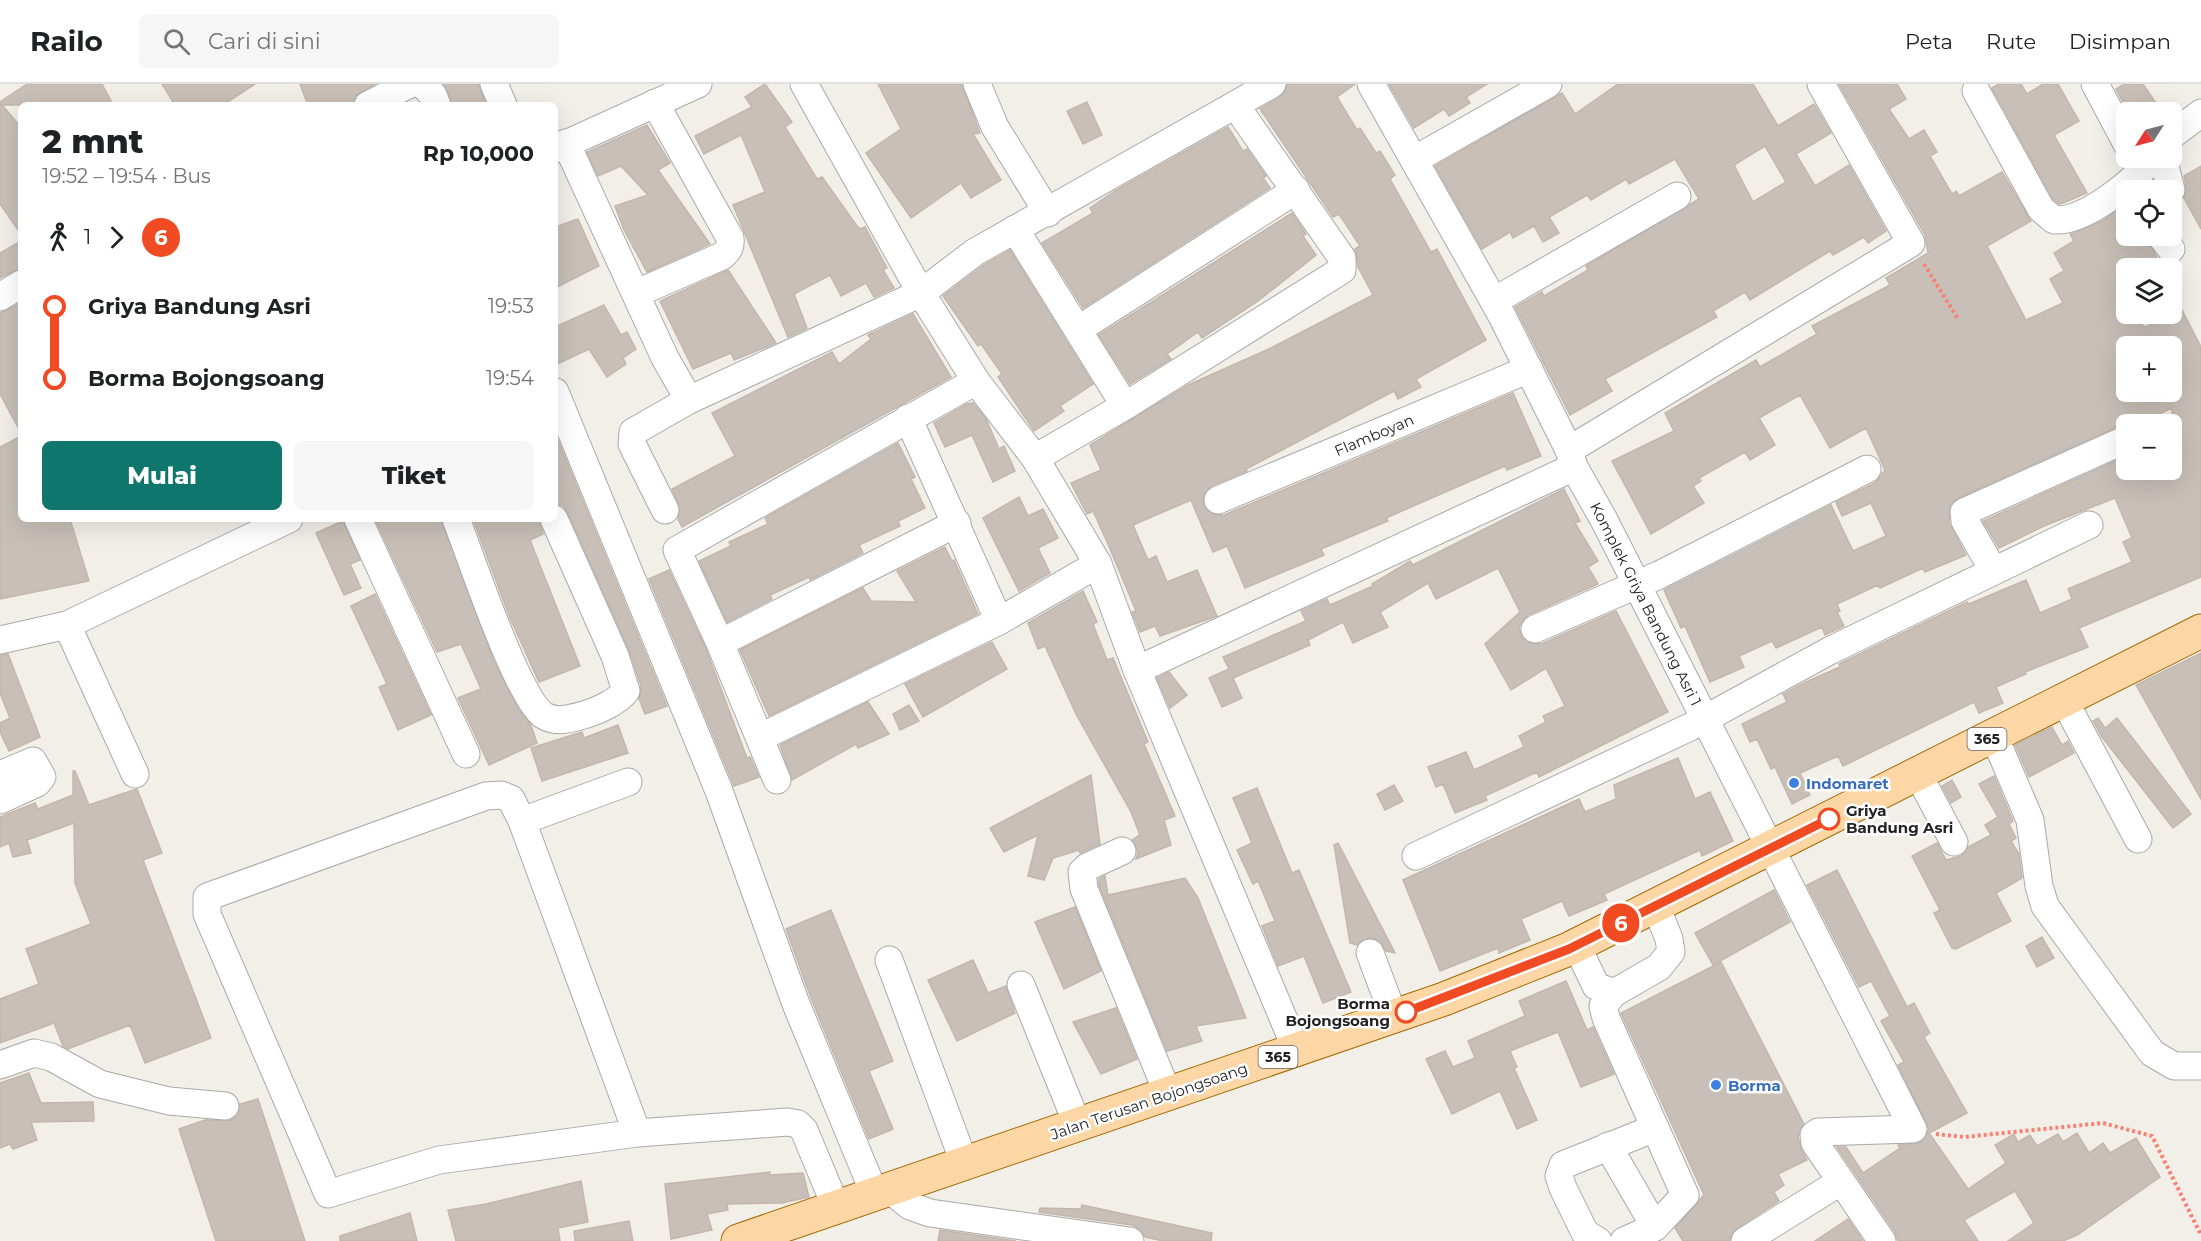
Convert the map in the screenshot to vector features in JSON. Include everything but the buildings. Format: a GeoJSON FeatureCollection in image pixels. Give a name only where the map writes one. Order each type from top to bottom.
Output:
{"type":"FeatureCollection","features":[{"type":"Feature","properties":{"kind":"main road","name":"Jalan Terusan Bojongsoang"},"geometry":{"type":"LineString","coordinates":[[738,1241],[765,1236],[836,1207],[965,1165],[1394,1017],[1577,946],[2201,631]]}},
{"type":"Feature","properties":{"kind":"street"},"geometry":{"type":"LineString","coordinates":[[374,102],[410,84]]}},
{"type":"Feature","properties":{"kind":"street"},"geometry":{"type":"LineString","coordinates":[[422,84],[433,95],[436,102]]}},
{"type":"Feature","properties":{"kind":"street"},"geometry":{"type":"LineString","coordinates":[[494,84],[501,102]]}},
{"type":"Feature","properties":{"kind":"street"},"geometry":{"type":"LineString","coordinates":[[689,400],[665,358],[637,293],[561,146],[698,84]]}},
{"type":"Feature","properties":{"kind":"street"},"geometry":{"type":"LineString","coordinates":[[804,84],[921,293],[976,381],[1035,458],[1098,564],[1137,670],[1297,1051]]}},
{"type":"Feature","properties":{"kind":"street"},"geometry":{"type":"LineString","coordinates":[[977,84],[995,127],[1048,213]]}},
{"type":"Feature","properties":{"kind":"street"},"geometry":{"type":"LineString","coordinates":[[665,510],[632,444],[633,432],[689,400],[921,293],[975,252],[1048,213],[1272,84]]}},
{"type":"Feature","properties":{"kind":"street","name":"Komplek Griya Bandung Asri 1"},"geometry":{"type":"LineString","coordinates":[[1371,84],[1494,301],[1913,1128]]}},
{"type":"Feature","properties":{"kind":"street"},"geometry":{"type":"LineString","coordinates":[[1414,160],[1548,84]]}},
{"type":"Feature","properties":{"kind":"street"},"geometry":{"type":"LineString","coordinates":[[1137,670],[1572,458],[1911,243],[1821,84]]}},
{"type":"Feature","properties":{"kind":"street"},"geometry":{"type":"LineString","coordinates":[[2095,84],[2116,123]]}},
{"type":"Feature","properties":{"kind":"street"},"geometry":{"type":"LineString","coordinates":[[1979,86],[2041,209],[2054,220],[2066,220],[2097,206],[2140,168]]}},
{"type":"Feature","properties":{"kind":"street"},"geometry":{"type":"LineString","coordinates":[[637,293],[722,256],[728,251],[730,244],[730,238],[655,103]]}},
{"type":"Feature","properties":{"kind":"street"},"geometry":{"type":"LineString","coordinates":[[1035,458],[1125,406],[1342,270],[1342,258],[1236,106]]}},
{"type":"Feature","properties":{"kind":"street"},"geometry":{"type":"LineString","coordinates":[[2182,127],[2201,113]]}},
{"type":"Feature","properties":{"kind":"street"},"geometry":{"type":"LineString","coordinates":[[2154,168],[2163,180]]}},
{"type":"Feature","properties":{"kind":"street"},"geometry":{"type":"LineString","coordinates":[[1079,329],[1296,190]]}},
{"type":"Feature","properties":{"kind":"street"},"geometry":{"type":"LineString","coordinates":[[1494,301],[1677,196]]}},
{"type":"Feature","properties":{"kind":"street"},"geometry":{"type":"LineString","coordinates":[[1015,229],[1125,406]]}},
{"type":"Feature","properties":{"kind":"street"},"geometry":{"type":"LineString","coordinates":[[0,297],[18,287]]}},
{"type":"Feature","properties":{"kind":"street","name":"Flamboyan"},"geometry":{"type":"LineString","coordinates":[[1218,500],[1529,369]]}},
{"type":"Feature","properties":{"kind":"street"},"geometry":{"type":"LineString","coordinates":[[777,780],[761,738],[677,550],[976,381]]}},
{"type":"Feature","properties":{"kind":"street"},"geometry":{"type":"LineString","coordinates":[[558,399],[719,791],[796,1004],[882,1192],[930,1213],[1130,1241]]}},
{"type":"Feature","properties":{"kind":"street"},"geometry":{"type":"LineString","coordinates":[[908,418],[999,621]]}},
{"type":"Feature","properties":{"kind":"street"},"geometry":{"type":"LineString","coordinates":[[1993,570],[1963,517],[1964,512],[2116,444]]}},
{"type":"Feature","properties":{"kind":"street"},"geometry":{"type":"LineString","coordinates":[[1535,629],[1638,585],[1867,470]]}},
{"type":"Feature","properties":{"kind":"street"},"geometry":{"type":"LineString","coordinates":[[0,640],[67,625],[283,522]]}},
{"type":"Feature","properties":{"kind":"street"},"geometry":{"type":"LineString","coordinates":[[359,522],[466,754]]}},
{"type":"Feature","properties":{"kind":"street"},"geometry":{"type":"LineString","coordinates":[[457,522],[519,685],[542,715],[554,721],[590,713],[621,697],[626,691],[615,656],[555,522]]}},
{"type":"Feature","properties":{"kind":"street"},"geometry":{"type":"LineString","coordinates":[[720,644],[957,523]]}},
{"type":"Feature","properties":{"kind":"street"},"geometry":{"type":"LineString","coordinates":[[1416,856],[1705,718],[1831,650],[2089,525]]}},
{"type":"Feature","properties":{"kind":"street"},"geometry":{"type":"LineString","coordinates":[[761,738],[999,621],[1098,564]]}},
{"type":"Feature","properties":{"kind":"street"},"geometry":{"type":"LineString","coordinates":[[67,625],[135,774]]}},
{"type":"Feature","properties":{"kind":"street"},"geometry":{"type":"LineString","coordinates":[[2064,700],[2138,839]]}},
{"type":"Feature","properties":{"kind":"street"},"geometry":{"type":"LineString","coordinates":[[1994,736],[2030,820],[2039,886],[2045,906],[2152,1053],[2174,1066],[2201,1066]]}},
{"type":"Feature","properties":{"kind":"street"},"geometry":{"type":"LineString","coordinates":[[0,775],[33,761],[42,777],[37,783],[0,800]]}},
{"type":"Feature","properties":{"kind":"street"},"geometry":{"type":"LineString","coordinates":[[1918,774],[1954,842]]}},
{"type":"Feature","properties":{"kind":"street"},"geometry":{"type":"LineString","coordinates":[[522,821],[628,782]]}},
{"type":"Feature","properties":{"kind":"street"},"geometry":{"type":"LineString","coordinates":[[637,1133],[522,821],[511,799],[501,795],[486,796],[207,897],[207,914],[328,1194],[439,1160],[637,1133],[788,1122],[804,1130],[836,1207]]}},
{"type":"Feature","properties":{"kind":"street"},"geometry":{"type":"LineString","coordinates":[[1122,851],[1087,867],[1082,872],[1084,890],[1168,1094]]}},
{"type":"Feature","properties":{"kind":"street"},"geometry":{"type":"LineString","coordinates":[[1624,1241],[1655,1227],[1685,1195],[1606,1018],[1603,1006],[1614,993],[1659,968],[1671,952],[1669,939],[1656,906]]}},
{"type":"Feature","properties":{"kind":"street"},"geometry":{"type":"LineString","coordinates":[[1577,946],[1596,986],[1614,993]]}},
{"type":"Feature","properties":{"kind":"street"},"geometry":{"type":"LineString","coordinates":[[1370,953],[1394,1017]]}},
{"type":"Feature","properties":{"kind":"street"},"geometry":{"type":"LineString","coordinates":[[889,960],[965,1165]]}},
{"type":"Feature","properties":{"kind":"street"},"geometry":{"type":"LineString","coordinates":[[1021,985],[1078,1126]]}},
{"type":"Feature","properties":{"kind":"street"},"geometry":{"type":"LineString","coordinates":[[0,1065],[34,1053],[51,1057],[100,1084],[169,1101],[225,1106]]}},
{"type":"Feature","properties":{"kind":"street"},"geometry":{"type":"LineString","coordinates":[[1598,1241],[1585,1233],[1559,1176],[1563,1165],[1655,1128]]}},
{"type":"Feature","properties":{"kind":"street"},"geometry":{"type":"LineString","coordinates":[[1882,1241],[1815,1143],[1816,1133],[1913,1128]]}},
{"type":"Feature","properties":{"kind":"street"},"geometry":{"type":"LineString","coordinates":[[1608,1146],[1655,1227]]}},
{"type":"Feature","properties":{"kind":"street"},"geometry":{"type":"LineString","coordinates":[[1745,1241],[1840,1182]]}},
{"type":"Feature","properties":{"kind":"path"},"geometry":{"type":"LineString","coordinates":[[1937,286],[1958,319]]}},
{"type":"Feature","properties":{"kind":"path"},"geometry":{"type":"LineString","coordinates":[[1913,1128],[1924,1133],[1964,1137],[2103,1123],[2152,1136],[2201,1235]]}},
{"type":"Feature","properties":{"kind":"bus line","name":"6"},"geometry":{"type":"LineString","coordinates":[[1406,1012],[1569,949],[1829,819]]}},
{"type":"Feature","properties":{"kind":"place","name":"Indomaret"},"geometry":{"type":"Point","coordinates":[1794,783]}},
{"type":"Feature","properties":{"kind":"place","name":"Griya Bandung Asri"},"geometry":{"type":"Point","coordinates":[1829,819]}},
{"type":"Feature","properties":{"kind":"place","name":"Borma Bojongsoang"},"geometry":{"type":"Point","coordinates":[1406,1012]}},
{"type":"Feature","properties":{"kind":"place","name":"Borma"},"geometry":{"type":"Point","coordinates":[1716,1085]}}]}
